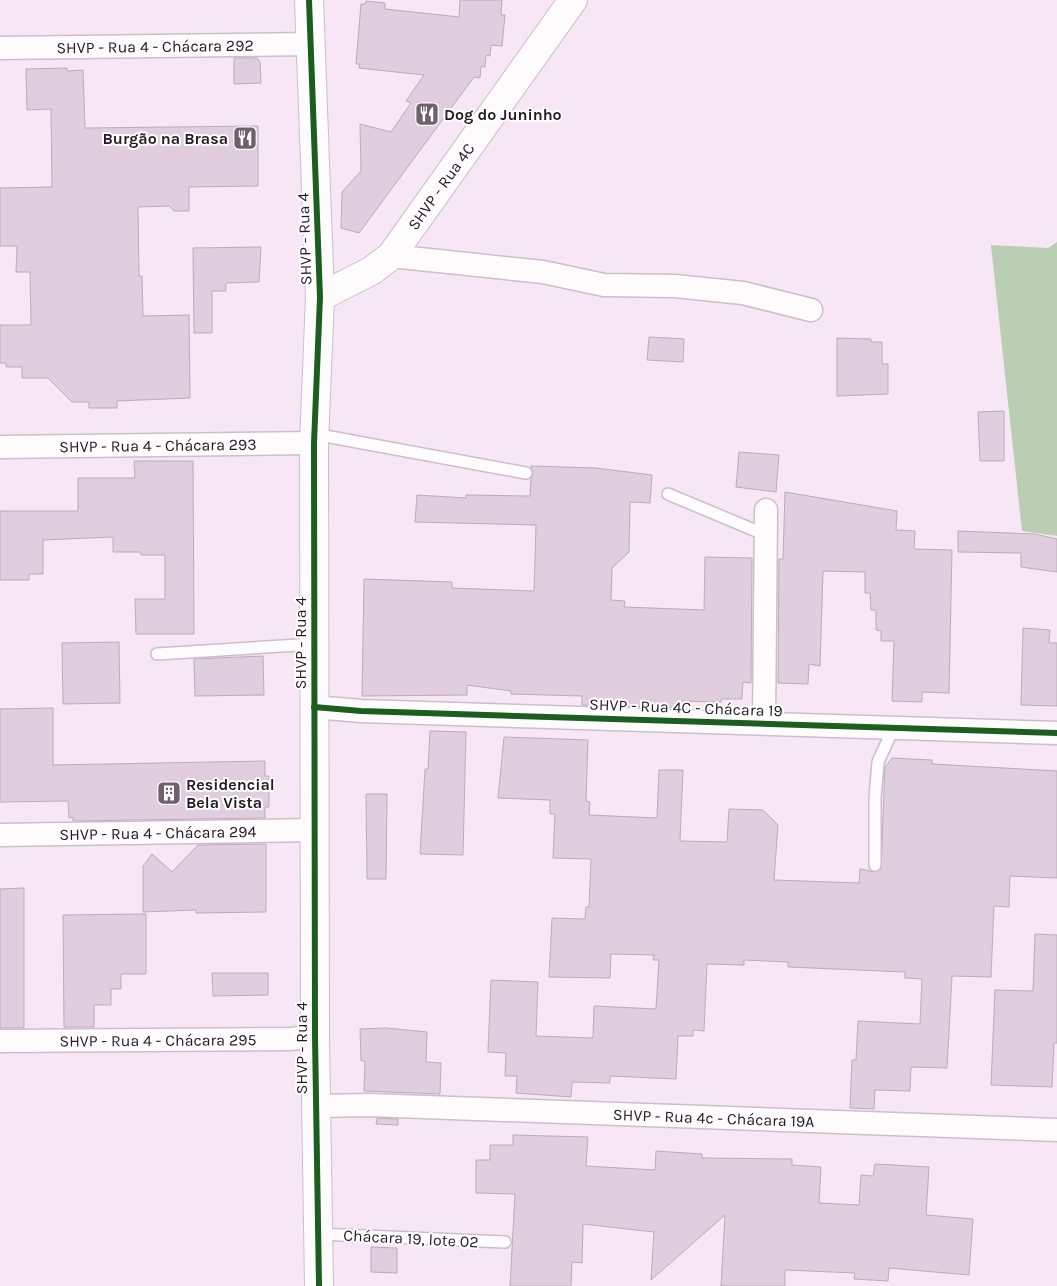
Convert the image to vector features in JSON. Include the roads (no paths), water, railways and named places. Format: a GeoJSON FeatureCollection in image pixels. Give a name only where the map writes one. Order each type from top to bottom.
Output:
{"type":"FeatureCollection","features":[{"type":"Feature","properties":{"kind":"street","name":"SHVP - Rua 4"},"geometry":{"type":"LineString","coordinates":[[309,0],[320,298],[314,438],[315,1036],[319,1286]]}},
{"type":"Feature","properties":{"kind":"street","name":"SHVP - Rua 4C"},"geometry":{"type":"LineString","coordinates":[[320,298],[371,271],[391,256],[573,0]]}},
{"type":"Feature","properties":{"kind":"street","name":"SHVP - Rua 4 - Chácara 292"},"geometry":{"type":"LineString","coordinates":[[0,48],[310,44]]}},
{"type":"Feature","properties":{"kind":"street"},"geometry":{"type":"LineString","coordinates":[[391,256],[543,272],[604,285],[675,286],[743,294],[811,310]]}},
{"type":"Feature","properties":{"kind":"street","name":"SHVP - Rua 4 - Chácara 293"},"geometry":{"type":"LineString","coordinates":[[0,447],[314,438]]}},
{"type":"Feature","properties":{"kind":"street"},"geometry":{"type":"LineString","coordinates":[[764,723],[766,510]]}},
{"type":"Feature","properties":{"kind":"street","name":"SHVP - Rua 4C - Chácara 19"},"geometry":{"type":"LineString","coordinates":[[314,707],[1057,733]]}},
{"type":"Feature","properties":{"kind":"street","name":"SHVP - Rua 4 - Chácara 294"},"geometry":{"type":"LineString","coordinates":[[0,835],[314,830]]}},
{"type":"Feature","properties":{"kind":"street","name":"SHVP - Rua 4 - Chácara 295"},"geometry":{"type":"LineString","coordinates":[[0,1041],[291,1039],[315,1036]]}},
{"type":"Feature","properties":{"kind":"street","name":"SHVP - Rua 4c - Chácara 19A"},"geometry":{"type":"LineString","coordinates":[[316,1106],[369,1105],[1057,1130]]}},
{"type":"Feature","properties":{"kind":"lane"},"geometry":{"type":"LineString","coordinates":[[314,438],[526,473]]}},
{"type":"Feature","properties":{"kind":"lane"},"geometry":{"type":"LineString","coordinates":[[668,494],[766,535]]}},
{"type":"Feature","properties":{"kind":"lane"},"geometry":{"type":"LineString","coordinates":[[157,654],[314,644]]}},
{"type":"Feature","properties":{"kind":"lane"},"geometry":{"type":"LineString","coordinates":[[875,865],[875,798],[878,762],[894,727]]}},
{"type":"Feature","properties":{"kind":"lane","name":"Chácara 19, lote 02"},"geometry":{"type":"LineString","coordinates":[[318,1234],[504,1242]]}},
{"type":"Feature","properties":{"kind":"place","name":"Dog do Juninho"},"geometry":{"type":"Point","coordinates":[427,114]}},
{"type":"Feature","properties":{"kind":"place","name":"Burgão na Brasa"},"geometry":{"type":"Point","coordinates":[245,138]}},
{"type":"Feature","properties":{"kind":"place","name":"Residencial Bela Vista"},"geometry":{"type":"Point","coordinates":[169,793]}}]}
